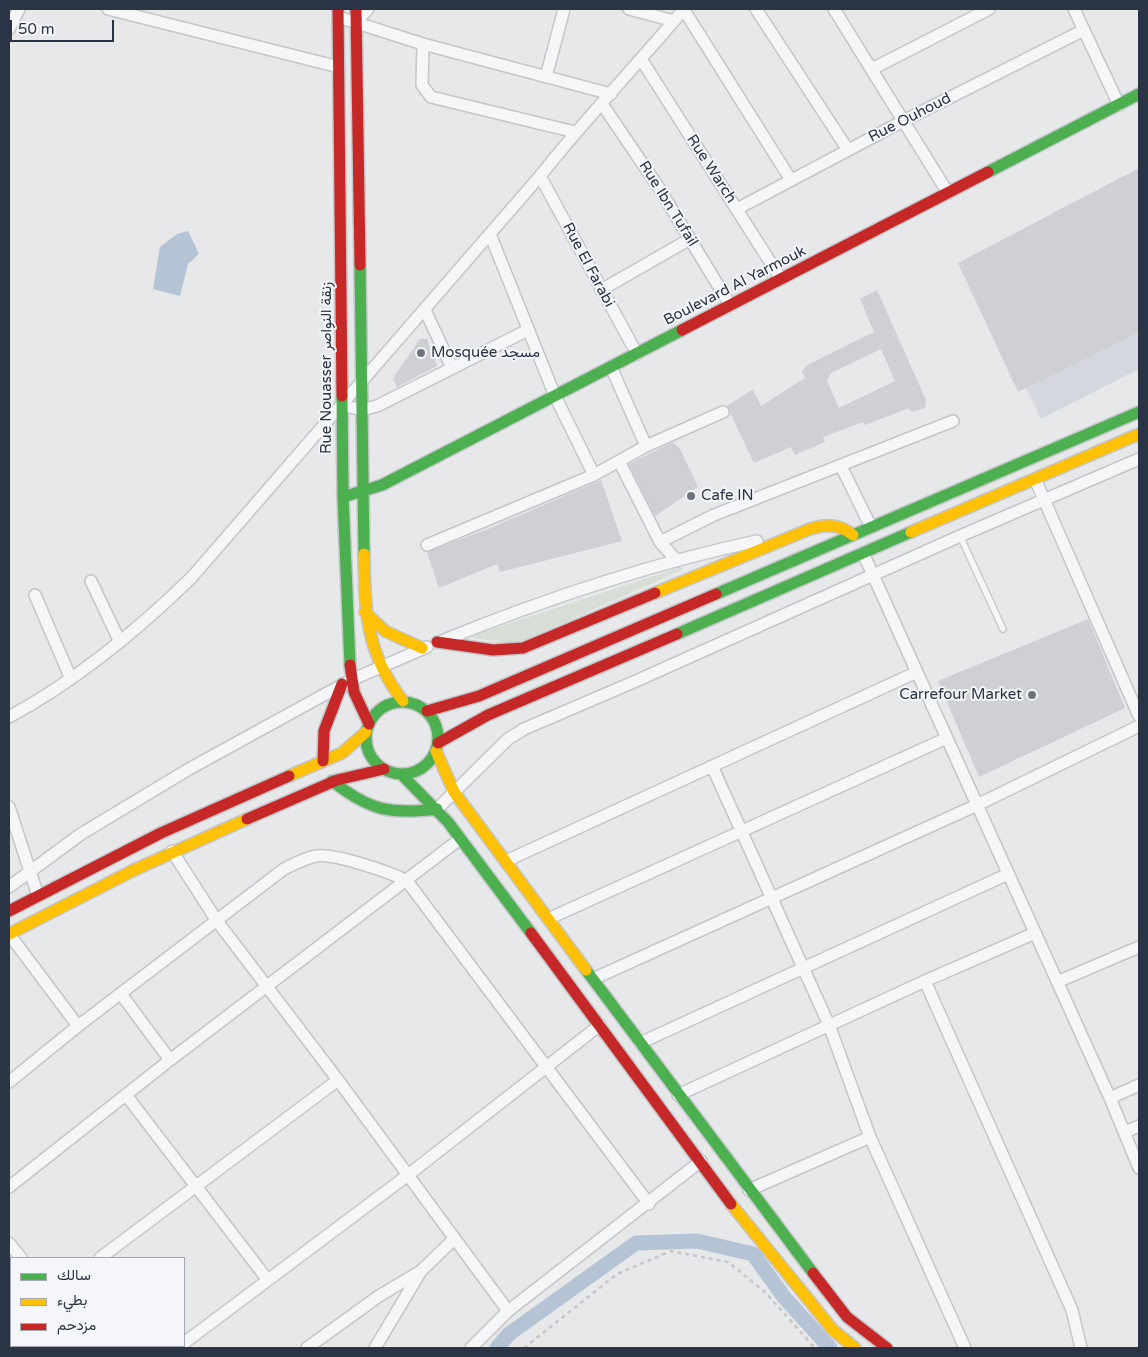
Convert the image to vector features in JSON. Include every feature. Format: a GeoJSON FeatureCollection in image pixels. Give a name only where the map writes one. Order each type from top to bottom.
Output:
{"type":"FeatureCollection","features":[{"type":"Feature","properties":{"kind":"main road"},"geometry":{"type":"LineString","coordinates":[[356,9],[366,612],[373,654],[379,667],[403,702]]}},
{"type":"Feature","properties":{"kind":"main road","name":"Rue Nouasser زنقة النواصر"},"geometry":{"type":"LineString","coordinates":[[338,13],[343,497],[348,652],[346,682],[359,704],[368,728]]}},
{"type":"Feature","properties":{"kind":"main road","name":"Boulevard Al Yarmouk"},"geometry":{"type":"LineString","coordinates":[[343,497],[364,492],[555,396],[1139,94]]}},
{"type":"Feature","properties":{"kind":"main road"},"geometry":{"type":"LineString","coordinates":[[427,711],[479,696],[1139,412]]}},
{"type":"Feature","properties":{"kind":"main road"},"geometry":{"type":"LineString","coordinates":[[401,774],[418,770],[431,759],[437,747],[488,715],[1139,434]]}},
{"type":"Feature","properties":{"kind":"main road"},"geometry":{"type":"LineString","coordinates":[[437,642],[493,650],[523,648],[795,534],[833,525],[842,527],[853,535]]}},
{"type":"Feature","properties":{"kind":"main road"},"geometry":{"type":"LineString","coordinates":[[366,612],[385,631],[422,648]]}},
{"type":"Feature","properties":{"kind":"main road"},"geometry":{"type":"LineString","coordinates":[[323,762],[324,731],[346,682]]}},
{"type":"Feature","properties":{"kind":"main road"},"geometry":{"type":"LineString","coordinates":[[384,769],[372,757],[366,740],[373,716],[386,705],[403,702],[412,703],[427,711],[436,726],[437,747],[454,792],[749,1190],[847,1317],[887,1348]]}},
{"type":"Feature","properties":{"kind":"main road"},"geometry":{"type":"LineString","coordinates":[[9,911],[161,833],[323,762],[351,747],[368,728]]}},
{"type":"Feature","properties":{"kind":"main road"},"geometry":{"type":"LineString","coordinates":[[9,934],[89,890],[172,851],[332,781],[358,773],[384,769],[401,774],[437,809],[460,838],[701,1161],[741,1218],[833,1330],[856,1348]]}},
{"type":"Feature","properties":{"kind":"main road"},"geometry":{"type":"LineString","coordinates":[[332,781],[357,801],[376,810],[397,814],[437,809]]}},
{"type":"Feature","properties":{"kind":"street"},"geometry":{"type":"LineString","coordinates":[[9,29],[19,9]]}},
{"type":"Feature","properties":{"kind":"street"},"geometry":{"type":"LineString","coordinates":[[108,9],[339,67]]}},
{"type":"Feature","properties":{"kind":"street"},"geometry":{"type":"LineString","coordinates":[[356,22],[368,9]]}},
{"type":"Feature","properties":{"kind":"street"},"geometry":{"type":"LineString","coordinates":[[546,77],[564,9]]}},
{"type":"Feature","properties":{"kind":"street"},"geometry":{"type":"LineString","coordinates":[[629,9],[674,21]]}},
{"type":"Feature","properties":{"kind":"street"},"geometry":{"type":"LineString","coordinates":[[9,717],[71,679],[120,642],[192,577],[425,310],[540,176],[575,132],[611,94],[684,9],[791,180]]}},
{"type":"Feature","properties":{"kind":"street"},"geometry":{"type":"LineString","coordinates":[[756,9],[848,150]]}},
{"type":"Feature","properties":{"kind":"street"},"geometry":{"type":"LineString","coordinates":[[872,69],[989,9]]}},
{"type":"Feature","properties":{"kind":"street"},"geometry":{"type":"LineString","coordinates":[[1074,9],[1119,105]]}},
{"type":"Feature","properties":{"kind":"street"},"geometry":{"type":"LineString","coordinates":[[840,11],[872,69],[948,193]]}},
{"type":"Feature","properties":{"kind":"street"},"geometry":{"type":"LineString","coordinates":[[338,13],[356,22],[423,44],[611,94]]}},
{"type":"Feature","properties":{"kind":"street","name":"Rue Ouhoud"},"geometry":{"type":"LineString","coordinates":[[737,209],[905,120],[1084,30]]}},
{"type":"Feature","properties":{"kind":"street"},"geometry":{"type":"LineString","coordinates":[[423,44],[422,85],[431,97],[575,132]]}},
{"type":"Feature","properties":{"kind":"street","name":"Rue Warch"},"geometry":{"type":"LineString","coordinates":[[641,59],[781,279]]}},
{"type":"Feature","properties":{"kind":"street","name":"Rue Ibn Tufail"},"geometry":{"type":"LineString","coordinates":[[602,104],[690,239],[730,305]]}},
{"type":"Feature","properties":{"kind":"street","name":"Rue El Farabi"},"geometry":{"type":"LineString","coordinates":[[540,176],[637,354]]}},
{"type":"Feature","properties":{"kind":"street"},"geometry":{"type":"LineString","coordinates":[[490,234],[555,396],[594,475]]}},
{"type":"Feature","properties":{"kind":"street"},"geometry":{"type":"LineString","coordinates":[[601,290],[690,239]]}},
{"type":"Feature","properties":{"kind":"street"},"geometry":{"type":"LineString","coordinates":[[425,310],[452,368]]}},
{"type":"Feature","properties":{"kind":"street"},"geometry":{"type":"LineString","coordinates":[[342,405],[362,410],[384,403],[528,330]]}},
{"type":"Feature","properties":{"kind":"street"},"geometry":{"type":"LineString","coordinates":[[611,367],[646,446]]}},
{"type":"Feature","properties":{"kind":"street"},"geometry":{"type":"LineString","coordinates":[[427,545],[594,475],[646,446],[723,412]]}},
{"type":"Feature","properties":{"kind":"street"},"geometry":{"type":"LineString","coordinates":[[660,542],[714,515],[953,421]]}},
{"type":"Feature","properties":{"kind":"street"},"geometry":{"type":"LineString","coordinates":[[437,809],[508,740],[524,729],[636,681],[1044,498],[1139,459]]}},
{"type":"Feature","properties":{"kind":"street"},"geometry":{"type":"LineString","coordinates":[[619,461],[660,542],[677,561]]}},
{"type":"Feature","properties":{"kind":"street"},"geometry":{"type":"LineString","coordinates":[[841,466],[871,528]]}},
{"type":"Feature","properties":{"kind":"street"},"geometry":{"type":"LineString","coordinates":[[1035,479],[1139,716]]}},
{"type":"Feature","properties":{"kind":"street"},"geometry":{"type":"LineString","coordinates":[[9,887],[81,834],[134,801],[346,682],[379,667],[437,642],[556,598],[677,561],[795,534]]}},
{"type":"Feature","properties":{"kind":"street"},"geometry":{"type":"LineString","coordinates":[[863,553],[1110,1098],[1139,1168]]}},
{"type":"Feature","properties":{"kind":"street"},"geometry":{"type":"LineString","coordinates":[[92,581],[120,642]]}},
{"type":"Feature","properties":{"kind":"street"},"geometry":{"type":"LineString","coordinates":[[35,595],[71,679]]}},
{"type":"Feature","properties":{"kind":"street"},"geometry":{"type":"LineString","coordinates":[[506,861],[917,672]]}},
{"type":"Feature","properties":{"kind":"street"},"geometry":{"type":"LineString","coordinates":[[593,979],[977,805],[1139,726]]}},
{"type":"Feature","properties":{"kind":"street"},"geometry":{"type":"LineString","coordinates":[[548,919],[947,738]]}},
{"type":"Feature","properties":{"kind":"street"},"geometry":{"type":"LineString","coordinates":[[712,766],[829,1025],[870,1137],[965,1348]]}},
{"type":"Feature","properties":{"kind":"street"},"geometry":{"type":"LineString","coordinates":[[9,807],[38,896]]}},
{"type":"Feature","properties":{"kind":"street"},"geometry":{"type":"LineString","coordinates":[[9,1187],[170,1060],[407,881],[460,838]]}},
{"type":"Feature","properties":{"kind":"street"},"geometry":{"type":"LineString","coordinates":[[172,851],[217,921],[268,986],[508,1311]]}},
{"type":"Feature","properties":{"kind":"street"},"geometry":{"type":"LineString","coordinates":[[9,1082],[78,1026],[284,869],[317,855],[335,857],[407,881],[649,1204]]}},
{"type":"Feature","properties":{"kind":"street"},"geometry":{"type":"LineString","coordinates":[[640,1044],[1008,874]]}},
{"type":"Feature","properties":{"kind":"street"},"geometry":{"type":"LineString","coordinates":[[678,1095],[1035,933]]}},
{"type":"Feature","properties":{"kind":"street"},"geometry":{"type":"LineString","coordinates":[[9,934],[78,1026]]}},
{"type":"Feature","properties":{"kind":"street"},"geometry":{"type":"LineString","coordinates":[[1057,982],[1139,947]]}},
{"type":"Feature","properties":{"kind":"street"},"geometry":{"type":"LineString","coordinates":[[926,981],[1072,1310],[1081,1348]]}},
{"type":"Feature","properties":{"kind":"street"},"geometry":{"type":"LineString","coordinates":[[120,994],[170,1060]]}},
{"type":"Feature","properties":{"kind":"street"},"geometry":{"type":"LineString","coordinates":[[185,1342],[408,1175],[600,1026]]}},
{"type":"Feature","properties":{"kind":"street"},"geometry":{"type":"LineString","coordinates":[[101,1257],[338,1080]]}},
{"type":"Feature","properties":{"kind":"street"},"geometry":{"type":"LineString","coordinates":[[1110,1098],[1139,1086]]}},
{"type":"Feature","properties":{"kind":"street"},"geometry":{"type":"LineString","coordinates":[[126,1095],[267,1279]]}},
{"type":"Feature","properties":{"kind":"street"},"geometry":{"type":"LineString","coordinates":[[1125,1132],[1139,1126]]}},
{"type":"Feature","properties":{"kind":"street"},"geometry":{"type":"LineString","coordinates":[[749,1190],[870,1137]]}},
{"type":"Feature","properties":{"kind":"street"},"geometry":{"type":"LineString","coordinates":[[471,1348],[508,1311],[649,1204],[701,1161]]}},
{"type":"Feature","properties":{"kind":"street"},"geometry":{"type":"LineString","coordinates":[[307,1348],[379,1296],[421,1271],[454,1239]]}},
{"type":"Feature","properties":{"kind":"street"},"geometry":{"type":"LineString","coordinates":[[9,1243],[20,1257]]}},
{"type":"Feature","properties":{"kind":"street"},"geometry":{"type":"LineString","coordinates":[[375,1348],[421,1271]]}},
{"type":"Feature","properties":{"kind":"lane"},"geometry":{"type":"LineString","coordinates":[[960,536],[1003,629]]}},
{"type":"Feature","properties":{"kind":"path"},"geometry":{"type":"LineString","coordinates":[[524,1348],[617,1274],[671,1251],[728,1262],[765,1292],[815,1348]]}},
{"type":"Feature","properties":{"kind":"shaded area"},"geometry":{"type":"Polygon","coordinates":[[[1139,173],[1139,369],[1041,419],[964,260],[1139,173]]]}},
{"type":"Feature","properties":{"kind":"shaded area"},"geometry":{"type":"Polygon","coordinates":[[[681,567],[684,569],[518,643],[472,638],[477,634],[681,567]]]}},
{"type":"Feature","properties":{"kind":"water"},"geometry":{"type":"Polygon","coordinates":[[[188,231],[199,254],[188,264],[180,296],[153,289],[160,247],[177,234],[188,231]]]}},
{"type":"Feature","properties":{"kind":"building"},"geometry":{"type":"Polygon","coordinates":[[[1139,168],[1139,332],[1018,392],[958,263],[1139,168]]]}},
{"type":"Feature","properties":{"kind":"building"},"geometry":{"type":"Polygon","coordinates":[[[877,290],[926,400],[925,408],[912,412],[909,408],[865,425],[863,422],[823,437],[825,442],[795,455],[791,447],[754,463],[727,406],[753,389],[761,406],[805,378],[802,372],[807,365],[874,332],[860,299],[877,290]],[[881,349],[831,373],[827,381],[839,408],[895,381],[881,349]]]}},
{"type":"Feature","properties":{"kind":"building","name":"Mosquée مسجد"},"geometry":{"type":"Polygon","coordinates":[[[420,339],[427,339],[437,366],[397,387],[393,378],[420,339]]]}},
{"type":"Feature","properties":{"kind":"building"},"geometry":{"type":"Polygon","coordinates":[[[673,442],[680,449],[698,487],[655,516],[629,464],[673,442]]]}},
{"type":"Feature","properties":{"kind":"building"},"geometry":{"type":"Polygon","coordinates":[[[601,480],[622,541],[500,572],[497,564],[439,588],[427,552],[488,529],[601,480]]]}},
{"type":"Feature","properties":{"kind":"building","name":"Carrefour Market"},"geometry":{"type":"Polygon","coordinates":[[[1088,619],[1125,708],[979,777],[938,681],[1088,619]]]}},
{"type":"Feature","properties":{"kind":"waterway"},"geometry":{"type":"LineString","coordinates":[[497,1348],[509,1334],[636,1243],[697,1241],[753,1254],[784,1297],[830,1348]]}},
{"type":"Feature","properties":{"kind":"traffic: fast"},"geometry":{"type":"LineString","coordinates":[[988,172],[1139,94]]}},
{"type":"Feature","properties":{"kind":"traffic: fast"},"geometry":{"type":"LineString","coordinates":[[360,265],[364,554]]}},
{"type":"Feature","properties":{"kind":"traffic: fast"},"geometry":{"type":"LineString","coordinates":[[343,497],[382,485],[682,330]]}},
{"type":"Feature","properties":{"kind":"traffic: fast"},"geometry":{"type":"LineString","coordinates":[[342,396],[343,497],[350,665]]}},
{"type":"Feature","properties":{"kind":"traffic: fast"},"geometry":{"type":"LineString","coordinates":[[716,594],[1139,412]]}},
{"type":"Feature","properties":{"kind":"traffic: fast"},"geometry":{"type":"LineString","coordinates":[[677,634],[911,532]]}},
{"type":"Feature","properties":{"kind":"traffic: fast"},"geometry":{"type":"LineString","coordinates":[[402,702],[422,708],[432,718],[438,738],[432,758],[422,768],[402,774],[382,768],[372,758],[366,738],[372,718],[382,708],[402,702]]}},
{"type":"Feature","properties":{"kind":"traffic: fast"},"geometry":{"type":"LineString","coordinates":[[401,774],[448,822],[531,933]]}},
{"type":"Feature","properties":{"kind":"traffic: fast"},"geometry":{"type":"LineString","coordinates":[[332,781],[357,798],[381,808],[406,811],[437,809]]}},
{"type":"Feature","properties":{"kind":"traffic: fast"},"geometry":{"type":"LineString","coordinates":[[586,970],[813,1273]]}},
{"type":"Feature","properties":{"kind":"traffic: slow"},"geometry":{"type":"LineString","coordinates":[[911,532],[1139,434]]}},
{"type":"Feature","properties":{"kind":"traffic: slow"},"geometry":{"type":"LineString","coordinates":[[655,593],[810,529],[833,526],[848,531],[853,535]]}},
{"type":"Feature","properties":{"kind":"traffic: slow"},"geometry":{"type":"LineString","coordinates":[[364,554],[365,595],[370,632],[381,666],[403,701]]}},
{"type":"Feature","properties":{"kind":"traffic: slow"},"geometry":{"type":"LineString","coordinates":[[365,612],[385,631],[422,648]]}},
{"type":"Feature","properties":{"kind":"traffic: slow"},"geometry":{"type":"LineString","coordinates":[[289,776],[342,753],[366,732]]}},
{"type":"Feature","properties":{"kind":"traffic: slow"},"geometry":{"type":"LineString","coordinates":[[436,751],[454,792],[586,970]]}},
{"type":"Feature","properties":{"kind":"traffic: slow"},"geometry":{"type":"LineString","coordinates":[[9,934],[134,870],[247,819]]}},
{"type":"Feature","properties":{"kind":"traffic: slow"},"geometry":{"type":"LineString","coordinates":[[731,1204],[833,1330],[855,1348]]}},
{"type":"Feature","properties":{"kind":"traffic: jam"},"geometry":{"type":"LineString","coordinates":[[338,9],[342,396]]}},
{"type":"Feature","properties":{"kind":"traffic: jam"},"geometry":{"type":"LineString","coordinates":[[356,9],[360,265]]}},
{"type":"Feature","properties":{"kind":"traffic: jam"},"geometry":{"type":"LineString","coordinates":[[682,330],[988,172]]}},
{"type":"Feature","properties":{"kind":"traffic: jam"},"geometry":{"type":"LineString","coordinates":[[437,642],[493,650],[523,648],[655,593]]}},
{"type":"Feature","properties":{"kind":"traffic: jam"},"geometry":{"type":"LineString","coordinates":[[427,711],[479,696],[716,594]]}},
{"type":"Feature","properties":{"kind":"traffic: jam"},"geometry":{"type":"LineString","coordinates":[[438,743],[488,715],[677,634]]}},
{"type":"Feature","properties":{"kind":"traffic: jam"},"geometry":{"type":"LineString","coordinates":[[350,665],[354,692],[369,724]]}},
{"type":"Feature","properties":{"kind":"traffic: jam"},"geometry":{"type":"LineString","coordinates":[[323,761],[324,731],[342,684]]}},
{"type":"Feature","properties":{"kind":"traffic: jam"},"geometry":{"type":"LineString","coordinates":[[247,819],[337,780],[384,769]]}},
{"type":"Feature","properties":{"kind":"traffic: jam"},"geometry":{"type":"LineString","coordinates":[[9,911],[161,833],[289,776]]}},
{"type":"Feature","properties":{"kind":"traffic: jam"},"geometry":{"type":"LineString","coordinates":[[531,933],[731,1204]]}},
{"type":"Feature","properties":{"kind":"traffic: jam"},"geometry":{"type":"LineString","coordinates":[[813,1273],[847,1317],[887,1348]]}},
{"type":"Feature","properties":{"kind":"place","name":"Mosquée مسجد"},"geometry":{"type":"Point","coordinates":[421,353]}},
{"type":"Feature","properties":{"kind":"place","name":"Cafe IN"},"geometry":{"type":"Point","coordinates":[691,496]}},
{"type":"Feature","properties":{"kind":"place","name":"Carrefour Market"},"geometry":{"type":"Point","coordinates":[1032,695]}}]}
